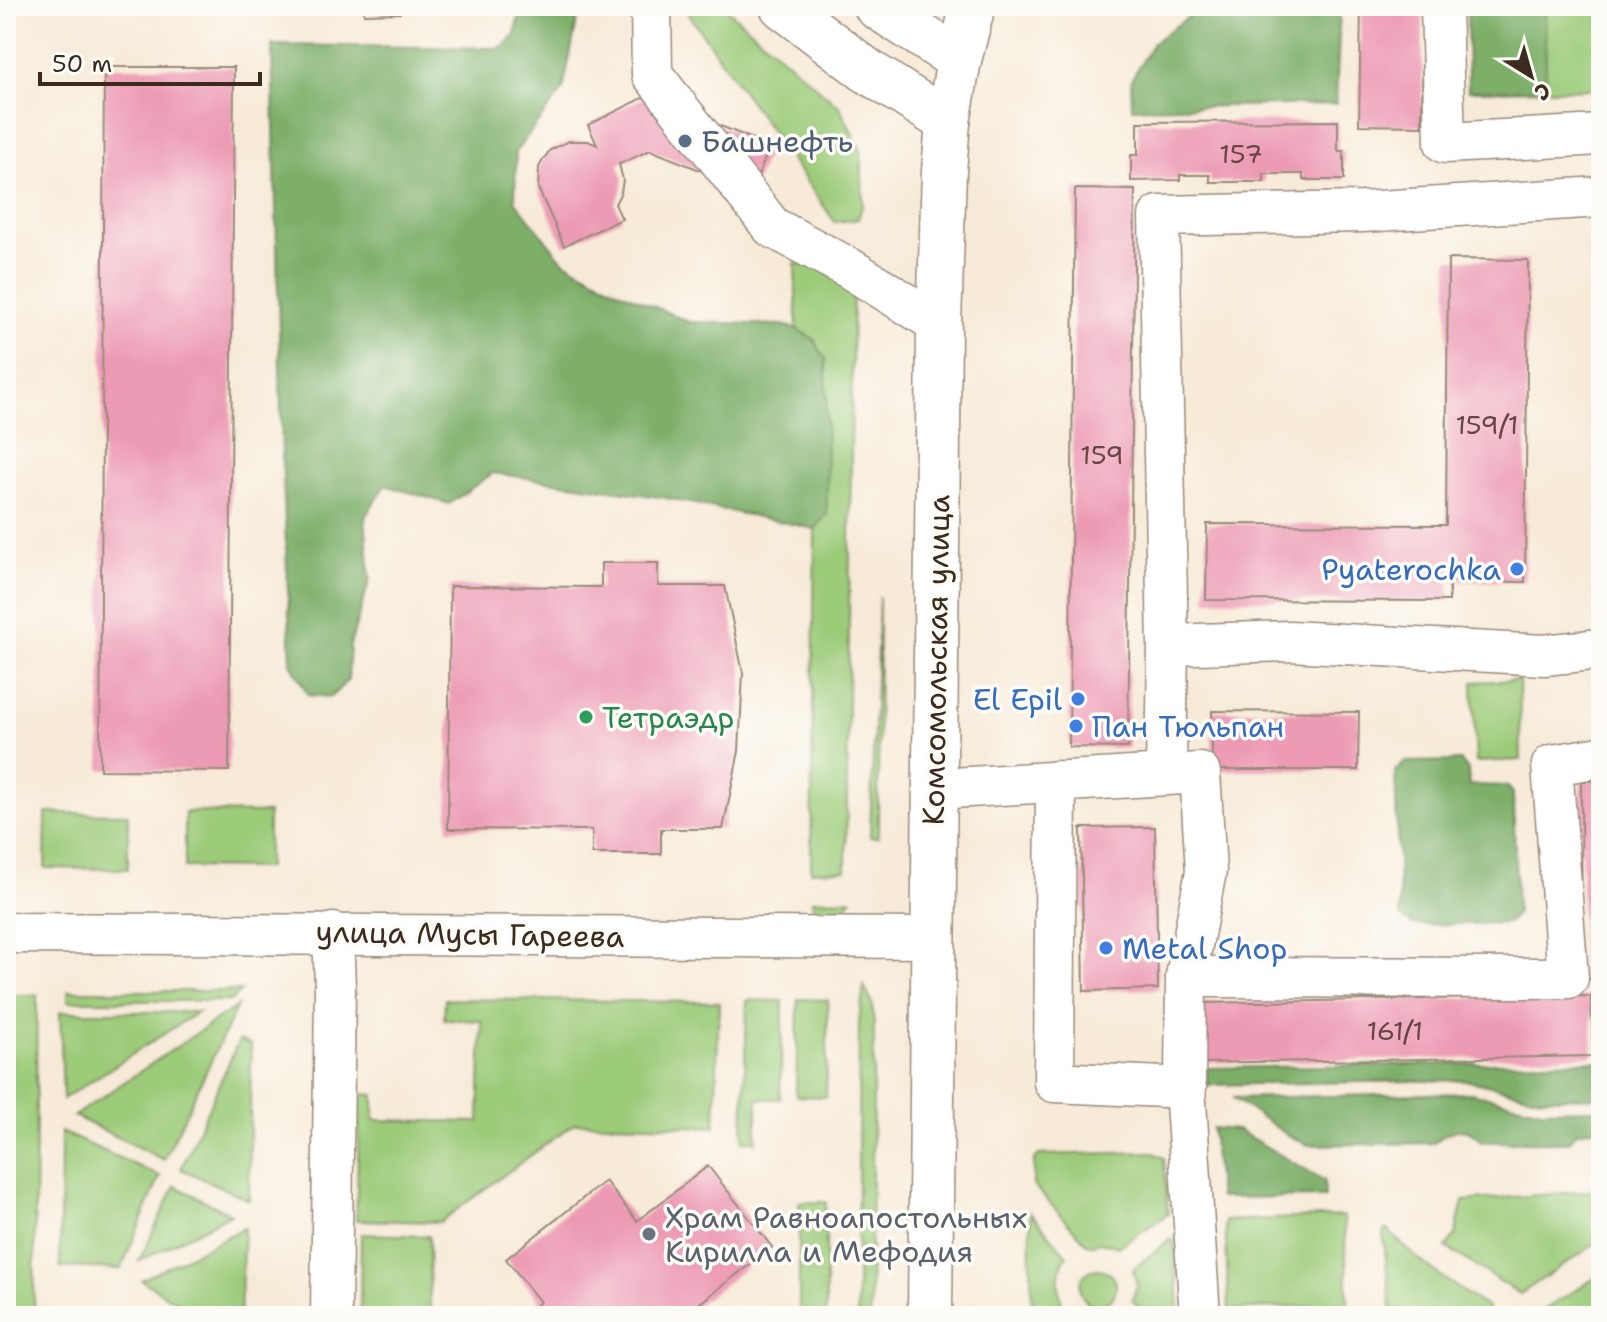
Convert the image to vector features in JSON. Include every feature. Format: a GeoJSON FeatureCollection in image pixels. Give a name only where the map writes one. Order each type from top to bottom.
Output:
{"type":"FeatureCollection","features":[{"type":"Feature","properties":{"kind":"main road"},"geometry":{"type":"LineString","coordinates":[[782,6],[866,70],[948,122]]}},
{"type":"Feature","properties":{"kind":"main road"},"geometry":{"type":"LineString","coordinates":[[876,6],[959,60]]}},
{"type":"Feature","properties":{"kind":"main road","name":"Комсомольская улица"},"geometry":{"type":"LineString","coordinates":[[930,1316],[939,324],[944,171],[948,122],[973,6]]}},
{"type":"Feature","properties":{"kind":"street"},"geometry":{"type":"LineString","coordinates":[[651,6],[652,74],[772,227],[849,268],[939,324]]}},
{"type":"Feature","properties":{"kind":"street"},"geometry":{"type":"LineString","coordinates":[[1441,6],[1445,143],[1601,135]]}},
{"type":"Feature","properties":{"kind":"street"},"geometry":{"type":"LineString","coordinates":[[1514,139],[1516,202]]}},
{"type":"Feature","properties":{"kind":"street"},"geometry":{"type":"LineString","coordinates":[[1166,774],[1168,645],[1159,216],[1362,212],[1601,197]]}},
{"type":"Feature","properties":{"kind":"street"},"geometry":{"type":"LineString","coordinates":[[1168,645],[1290,641],[1544,655],[1601,649]]}},
{"type":"Feature","properties":{"kind":"street"},"geometry":{"type":"LineString","coordinates":[[1186,977],[1568,978],[1552,765],[1601,757]]}},
{"type":"Feature","properties":{"kind":"street"},"geometry":{"type":"LineString","coordinates":[[935,789],[1200,773],[1206,871],[1186,977],[1186,1088],[1200,1316]]}},
{"type":"Feature","properties":{"kind":"street"},"geometry":{"type":"LineString","coordinates":[[1056,781],[1054,1082],[1186,1088]]}},
{"type":"Feature","properties":{"kind":"street","name":"улица Мусы Гареева"},"geometry":{"type":"LineString","coordinates":[[6,933],[933,938]]}},
{"type":"Feature","properties":{"kind":"street"},"geometry":{"type":"LineString","coordinates":[[331,1316],[333,933]]}},
{"type":"Feature","properties":{"kind":"green space"},"geometry":{"type":"Polygon","coordinates":[[[520,6],[580,6],[563,90],[516,151],[515,201],[563,261],[619,291],[689,322],[782,325],[797,329],[814,340],[826,359],[827,514],[815,529],[667,498],[493,473],[449,504],[385,485],[365,517],[370,579],[350,645],[348,680],[331,697],[308,695],[291,663],[282,454],[272,45],[500,48],[515,36],[520,6]]]}},
{"type":"Feature","properties":{"kind":"green space"},"geometry":{"type":"Polygon","coordinates":[[[683,6],[723,6],[840,107],[861,151],[863,204],[858,219],[835,222],[683,6]]]}},
{"type":"Feature","properties":{"kind":"green space"},"geometry":{"type":"Polygon","coordinates":[[[1203,6],[1340,6],[1336,104],[1132,108],[1131,80],[1153,43],[1203,6]]]}},
{"type":"Feature","properties":{"kind":"green space"},"geometry":{"type":"Polygon","coordinates":[[[1467,6],[1545,6],[1546,90],[1468,91],[1467,6]]]}},
{"type":"Feature","properties":{"kind":"green space"},"geometry":{"type":"Polygon","coordinates":[[[1545,6],[1601,6],[1601,89],[1546,90],[1545,6]]]}},
{"type":"Feature","properties":{"kind":"green space"},"geometry":{"type":"Polygon","coordinates":[[[795,263],[822,269],[853,290],[846,870],[811,871],[815,529],[827,514],[815,340],[797,329],[795,263]]]}},
{"type":"Feature","properties":{"kind":"green space"},"geometry":{"type":"Polygon","coordinates":[[[879,597],[878,837],[870,837],[879,597]]]}},
{"type":"Feature","properties":{"kind":"green space"},"geometry":{"type":"Polygon","coordinates":[[[1519,680],[1521,760],[1476,762],[1473,682],[1519,680]]]}},
{"type":"Feature","properties":{"kind":"green space"},"geometry":{"type":"Polygon","coordinates":[[[1461,761],[1468,770],[1469,785],[1507,786],[1513,793],[1517,913],[1507,923],[1413,925],[1400,917],[1395,771],[1404,762],[1461,761]]]}},
{"type":"Feature","properties":{"kind":"green space"},"geometry":{"type":"Polygon","coordinates":[[[185,812],[268,813],[268,868],[185,867],[185,812]]]}},
{"type":"Feature","properties":{"kind":"green space"},"geometry":{"type":"Polygon","coordinates":[[[46,813],[128,814],[128,869],[45,868],[46,813]]]}},
{"type":"Feature","properties":{"kind":"green space"},"geometry":{"type":"Polygon","coordinates":[[[852,899],[835,912],[813,914],[813,900],[852,899]]]}},
{"type":"Feature","properties":{"kind":"green space"},"geometry":{"type":"Polygon","coordinates":[[[864,986],[872,1003],[874,1024],[870,1316],[857,1316],[859,1020],[864,986]]]}},
{"type":"Feature","properties":{"kind":"green space"},"geometry":{"type":"Polygon","coordinates":[[[68,991],[241,991],[230,1001],[68,1001],[68,991]]]}},
{"type":"Feature","properties":{"kind":"green space"},"geometry":{"type":"Polygon","coordinates":[[[6,995],[37,995],[34,1316],[6,1316],[6,995]]]}},
{"type":"Feature","properties":{"kind":"green space"},"geometry":{"type":"Polygon","coordinates":[[[445,999],[719,1002],[715,1127],[575,1123],[440,1222],[356,1220],[360,1094],[374,1095],[374,1120],[479,1122],[482,1021],[444,1019],[445,999]]]}},
{"type":"Feature","properties":{"kind":"green space"},"geometry":{"type":"Polygon","coordinates":[[[798,999],[828,1000],[826,1097],[796,1096],[798,999]]]}},
{"type":"Feature","properties":{"kind":"green space"},"geometry":{"type":"Polygon","coordinates":[[[747,1000],[783,1001],[780,1099],[758,1099],[756,1141],[743,1141],[747,1000]]]}},
{"type":"Feature","properties":{"kind":"green space"},"geometry":{"type":"Polygon","coordinates":[[[237,1006],[164,1160],[74,1116],[237,1006]]]}},
{"type":"Feature","properties":{"kind":"green space"},"geometry":{"type":"Polygon","coordinates":[[[60,1012],[198,1012],[63,1099],[60,1012]]]}},
{"type":"Feature","properties":{"kind":"green space"},"geometry":{"type":"Polygon","coordinates":[[[239,1040],[251,1045],[249,1200],[181,1169],[239,1040]]]}},
{"type":"Feature","properties":{"kind":"green space"},"geometry":{"type":"Polygon","coordinates":[[[1601,1061],[1601,1097],[1541,1098],[1465,1080],[1207,1085],[1207,1068],[1601,1061]]]}},
{"type":"Feature","properties":{"kind":"green space"},"geometry":{"type":"Polygon","coordinates":[[[1471,1093],[1541,1110],[1601,1109],[1601,1127],[1577,1132],[1568,1142],[1482,1142],[1470,1132],[1458,1130],[1434,1143],[1308,1145],[1233,1098],[1471,1093]]]}},
{"type":"Feature","properties":{"kind":"green space"},"geometry":{"type":"Polygon","coordinates":[[[1212,1128],[1237,1130],[1324,1180],[1325,1197],[1219,1198],[1212,1128]]]}},
{"type":"Feature","properties":{"kind":"green space"},"geometry":{"type":"Polygon","coordinates":[[[61,1132],[160,1176],[121,1269],[60,1267],[61,1132]]]}},
{"type":"Feature","properties":{"kind":"green space"},"geometry":{"type":"Polygon","coordinates":[[[1151,1152],[1164,1158],[1168,1214],[1118,1247],[1101,1242],[1088,1245],[1033,1185],[1034,1160],[1039,1155],[1151,1152]]]}},
{"type":"Feature","properties":{"kind":"green space"},"geometry":{"type":"Polygon","coordinates":[[[175,1186],[231,1214],[139,1261],[175,1186]]]}},
{"type":"Feature","properties":{"kind":"green space"},"geometry":{"type":"Polygon","coordinates":[[[1601,1190],[1601,1240],[1520,1294],[1446,1247],[1455,1236],[1463,1201],[1601,1190]]]}},
{"type":"Feature","properties":{"kind":"green space"},"geometry":{"type":"Polygon","coordinates":[[[799,1202],[826,1202],[826,1316],[799,1316],[799,1202]]]}},
{"type":"Feature","properties":{"kind":"green space"},"geometry":{"type":"Polygon","coordinates":[[[1030,1212],[1067,1255],[1058,1279],[1062,1303],[1054,1316],[1032,1316],[1030,1212]]]}},
{"type":"Feature","properties":{"kind":"green space"},"geometry":{"type":"Polygon","coordinates":[[[1344,1216],[1348,1304],[1229,1310],[1225,1221],[1344,1216]]]}},
{"type":"Feature","properties":{"kind":"green space"},"geometry":{"type":"Polygon","coordinates":[[[244,1228],[240,1316],[200,1316],[141,1280],[244,1228]]]}},
{"type":"Feature","properties":{"kind":"green space"},"geometry":{"type":"Polygon","coordinates":[[[1387,1229],[1422,1262],[1488,1308],[1487,1316],[1392,1316],[1383,1232],[1387,1229]]]}},
{"type":"Feature","properties":{"kind":"green space"},"geometry":{"type":"Polygon","coordinates":[[[361,1234],[429,1236],[430,1316],[360,1316],[361,1234]]]}},
{"type":"Feature","properties":{"kind":"green space"},"geometry":{"type":"Polygon","coordinates":[[[1169,1240],[1174,1240],[1180,1316],[1147,1316],[1132,1300],[1137,1285],[1133,1269],[1169,1240]]]}},
{"type":"Feature","properties":{"kind":"green space"},"geometry":{"type":"Polygon","coordinates":[[[1098,1269],[1111,1274],[1116,1287],[1111,1300],[1098,1305],[1085,1300],[1080,1287],[1085,1274],[1098,1269]]]}},
{"type":"Feature","properties":{"kind":"green space"},"geometry":{"type":"Polygon","coordinates":[[[1601,1274],[1601,1316],[1559,1316],[1544,1310],[1601,1274]]]}},
{"type":"Feature","properties":{"kind":"building"},"geometry":{"type":"Polygon","coordinates":[[[364,6],[400,6],[400,13],[364,14],[364,6]]]}},
{"type":"Feature","properties":{"kind":"building"},"geometry":{"type":"Polygon","coordinates":[[[1361,6],[1423,6],[1422,126],[1359,125],[1361,6]]]}},
{"type":"Feature","properties":{"kind":"building"},"geometry":{"type":"Polygon","coordinates":[[[104,67],[234,67],[229,771],[100,770],[104,67]]]}},
{"type":"Feature","properties":{"kind":"building"},"geometry":{"type":"Polygon","coordinates":[[[647,96],[770,146],[752,191],[650,150],[619,164],[623,180],[615,204],[622,219],[564,246],[538,188],[539,167],[550,150],[569,141],[588,141],[597,145],[588,125],[647,96]]]}},
{"type":"Feature","properties":{"kind":"building"},"geometry":{"type":"Polygon","coordinates":[[[1338,121],[1338,151],[1344,151],[1344,180],[1303,180],[1303,174],[1264,174],[1264,182],[1210,182],[1210,175],[1180,175],[1180,180],[1131,181],[1131,155],[1138,155],[1138,122],[1338,121]]]}},
{"type":"Feature","properties":{"kind":"building"},"geometry":{"type":"Polygon","coordinates":[[[1075,189],[1135,190],[1128,748],[1069,747],[1075,189]]]}},
{"type":"Feature","properties":{"kind":"building"},"geometry":{"type":"Polygon","coordinates":[[[1448,259],[1528,260],[1525,582],[1449,581],[1449,601],[1206,600],[1207,524],[1446,525],[1448,259]]]}},
{"type":"Feature","properties":{"kind":"building"},"geometry":{"type":"Polygon","coordinates":[[[601,563],[658,563],[658,586],[725,586],[743,673],[739,751],[723,829],[661,829],[661,854],[592,854],[592,830],[448,829],[450,586],[601,587],[601,563]]]}},
{"type":"Feature","properties":{"kind":"building"},"geometry":{"type":"Polygon","coordinates":[[[1212,711],[1359,712],[1358,770],[1212,770],[1212,711]]]}},
{"type":"Feature","properties":{"kind":"building"},"geometry":{"type":"Polygon","coordinates":[[[1581,781],[1601,781],[1601,979],[1582,979],[1581,781]]]}},
{"type":"Feature","properties":{"kind":"building"},"geometry":{"type":"Polygon","coordinates":[[[1155,827],[1158,989],[1084,991],[1081,828],[1155,827]]]}},
{"type":"Feature","properties":{"kind":"building"},"geometry":{"type":"Polygon","coordinates":[[[1591,996],[1593,1056],[1199,1063],[1198,1003],[1591,996]]]}},
{"type":"Feature","properties":{"kind":"building","name":"Храм Равноапостольных Кирилла и Мефодия"},"geometry":{"type":"Polygon","coordinates":[[[708,1166],[772,1247],[695,1307],[702,1316],[522,1316],[540,1302],[506,1259],[605,1181],[637,1221],[708,1166]]]}},
{"type":"Feature","properties":{"kind":"place","name":"Башнефть"},"geometry":{"type":"Point","coordinates":[685,141]}},
{"type":"Feature","properties":{"kind":"place","name":"Pyaterochka"},"geometry":{"type":"Point","coordinates":[1517,569]}},
{"type":"Feature","properties":{"kind":"place","name":"El Epil"},"geometry":{"type":"Point","coordinates":[1078,699]}},
{"type":"Feature","properties":{"kind":"place","name":"Тетраэдр"},"geometry":{"type":"Point","coordinates":[586,717]}},
{"type":"Feature","properties":{"kind":"place","name":"Пан Тюльпан"},"geometry":{"type":"Point","coordinates":[1076,726]}},
{"type":"Feature","properties":{"kind":"place","name":"Metal Shop"},"geometry":{"type":"Point","coordinates":[1106,948]}},
{"type":"Feature","properties":{"kind":"place","name":"Храм Равноапостольных Кирилла и Мефодия"},"geometry":{"type":"Point","coordinates":[649,1234]}}]}
